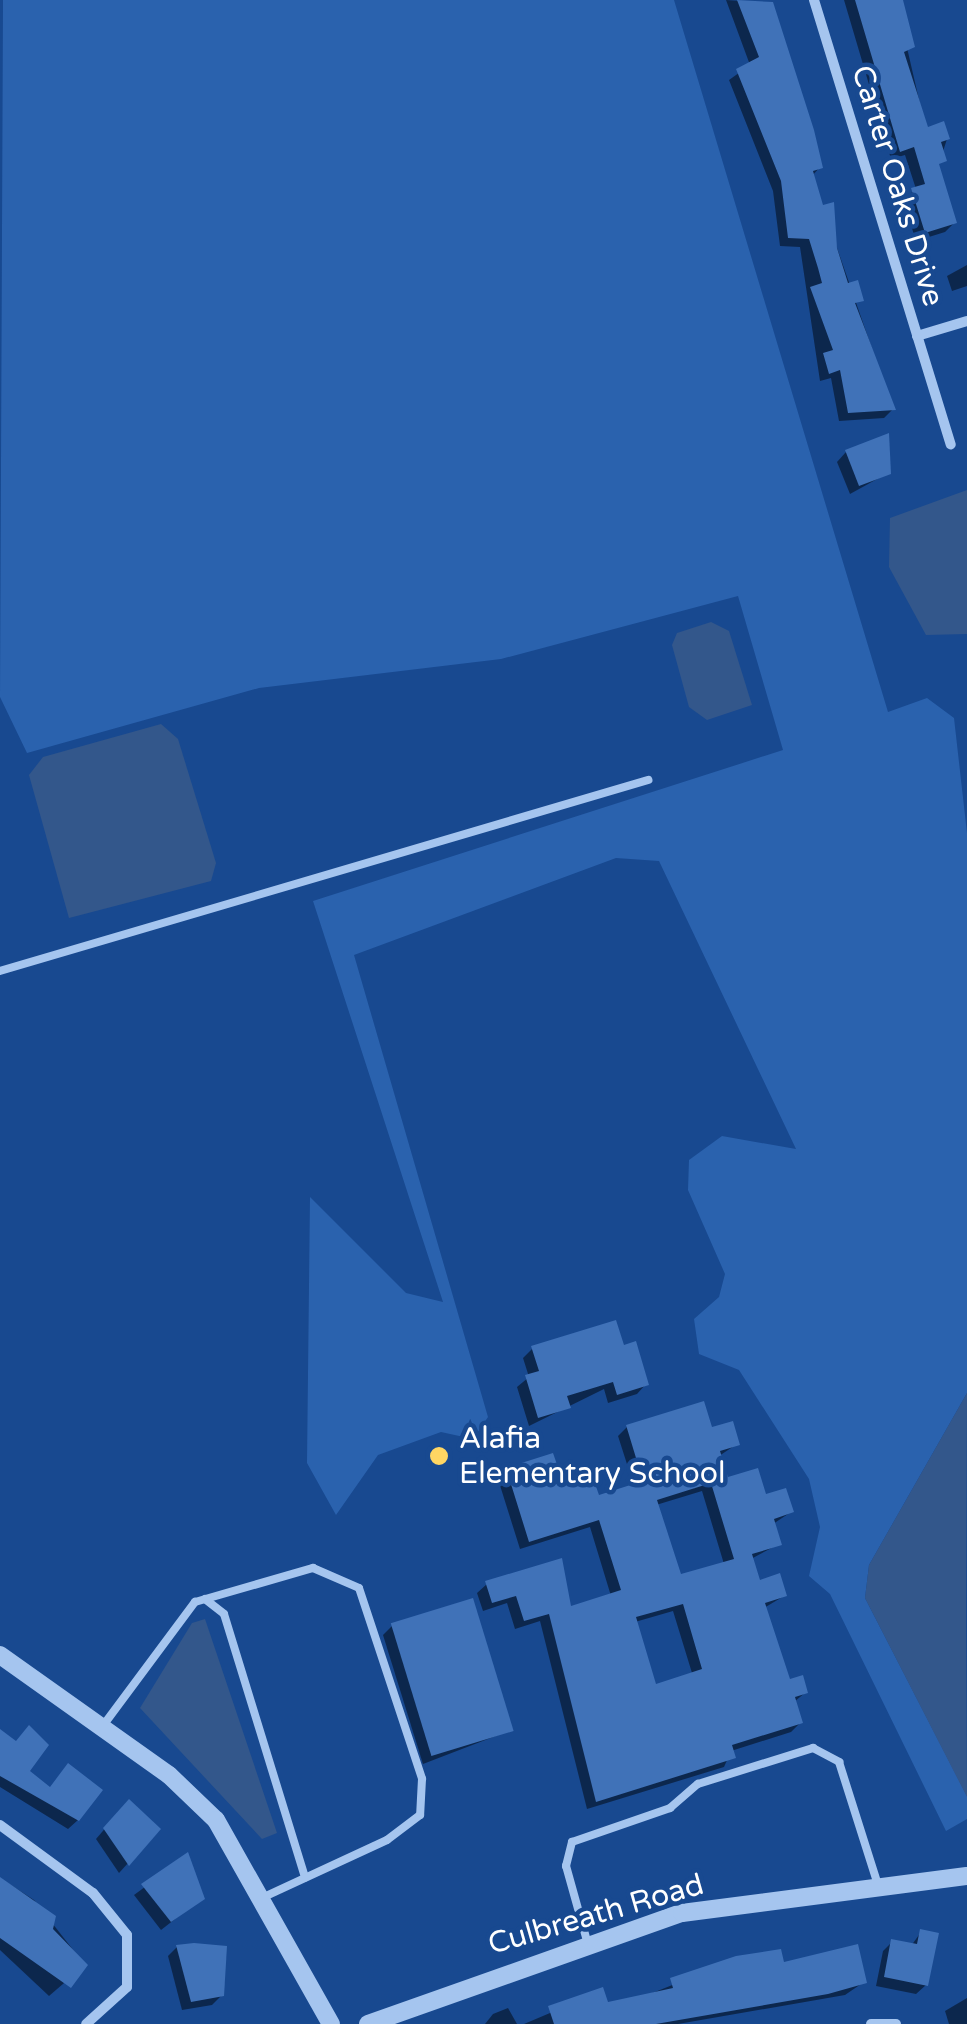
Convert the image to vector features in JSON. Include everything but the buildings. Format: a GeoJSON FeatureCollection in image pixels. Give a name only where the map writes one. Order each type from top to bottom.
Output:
{"type":"FeatureCollection","features":[{"type":"Feature","properties":{"kind":"street","name":"Carter Oaks Drive"},"geometry":{"type":"LineString","coordinates":[[814,0],[951,444]]}},
{"type":"Feature","properties":{"kind":"street"},"geometry":{"type":"LineString","coordinates":[[917,336],[967,322]]}},
{"type":"Feature","properties":{"kind":"street"},"geometry":{"type":"LineString","coordinates":[[0,1656],[194,1796],[266,1896],[331,2024]]}},
{"type":"Feature","properties":{"kind":"street"},"geometry":{"type":"LineString","coordinates":[[0,1825],[94,1893],[127,1936],[127,1987],[86,2024]]}},
{"type":"Feature","properties":{"kind":"street","name":"Culbreath Road"},"geometry":{"type":"LineString","coordinates":[[368,2024],[587,1941],[682,1913],[878,1884],[967,1876]]}},
{"type":"Feature","properties":{"kind":"street"},"geometry":{"type":"LineString","coordinates":[[871,2024],[896,2024]]}},
{"type":"Feature","properties":{"kind":"lane"},"geometry":{"type":"LineString","coordinates":[[0,971],[648,780]]}},
{"type":"Feature","properties":{"kind":"lane"},"geometry":{"type":"LineString","coordinates":[[102,1727],[172,1622],[204,1598],[313,1568],[348,1578],[366,1602],[422,1805],[406,1830],[266,1896]]}},
{"type":"Feature","properties":{"kind":"lane"},"geometry":{"type":"LineString","coordinates":[[204,1598],[224,1614],[304,1878]]}},
{"type":"Feature","properties":{"kind":"lane"},"geometry":{"type":"LineString","coordinates":[[587,1941],[566,1866],[572,1842],[670,1808],[698,1784],[814,1748],[839,1762],[878,1884]]}},
{"type":"Feature","properties":{"kind":"shaded area"},"geometry":{"type":"Polygon","coordinates":[[[3,0],[674,0],[888,712],[927,698],[954,718],[967,833],[967,1393],[869,1565],[865,1598],[967,1796],[967,1819],[946,1831],[830,1594],[809,1576],[820,1527],[809,1479],[739,1370],[699,1354],[694,1319],[719,1297],[725,1274],[688,1190],[689,1160],[722,1136],[796,1149],[659,861],[616,858],[354,955],[488,1417],[473,1439],[441,1432],[378,1455],[336,1515],[307,1463],[310,1197],[406,1293],[443,1302],[313,901],[783,750],[738,596],[501,659],[259,688],[27,753],[0,697],[3,0]]]}},
{"type":"Feature","properties":{"kind":"shaded area"},"geometry":{"type":"Polygon","coordinates":[[[967,490],[967,634],[926,635],[889,567],[890,518],[967,490]]]}},
{"type":"Feature","properties":{"kind":"shaded area"},"geometry":{"type":"Polygon","coordinates":[[[711,622],[729,631],[752,705],[707,720],[689,707],[672,645],[677,633],[711,622]]]}},
{"type":"Feature","properties":{"kind":"shaded area"},"geometry":{"type":"Polygon","coordinates":[[[161,724],[178,739],[216,863],[211,881],[69,918],[29,775],[43,757],[161,724]]]}},
{"type":"Feature","properties":{"kind":"shaded area"},"geometry":{"type":"Polygon","coordinates":[[[967,1393],[967,1797],[865,1598],[869,1565],[967,1393]]]}},
{"type":"Feature","properties":{"kind":"shaded area"},"geometry":{"type":"Polygon","coordinates":[[[205,1619],[277,1833],[262,1839],[140,1708],[192,1623],[205,1619]]]}},
{"type":"Feature","properties":{"kind":"place","name":"Alafia Elementary School"},"geometry":{"type":"Point","coordinates":[439,1456]}}]}
